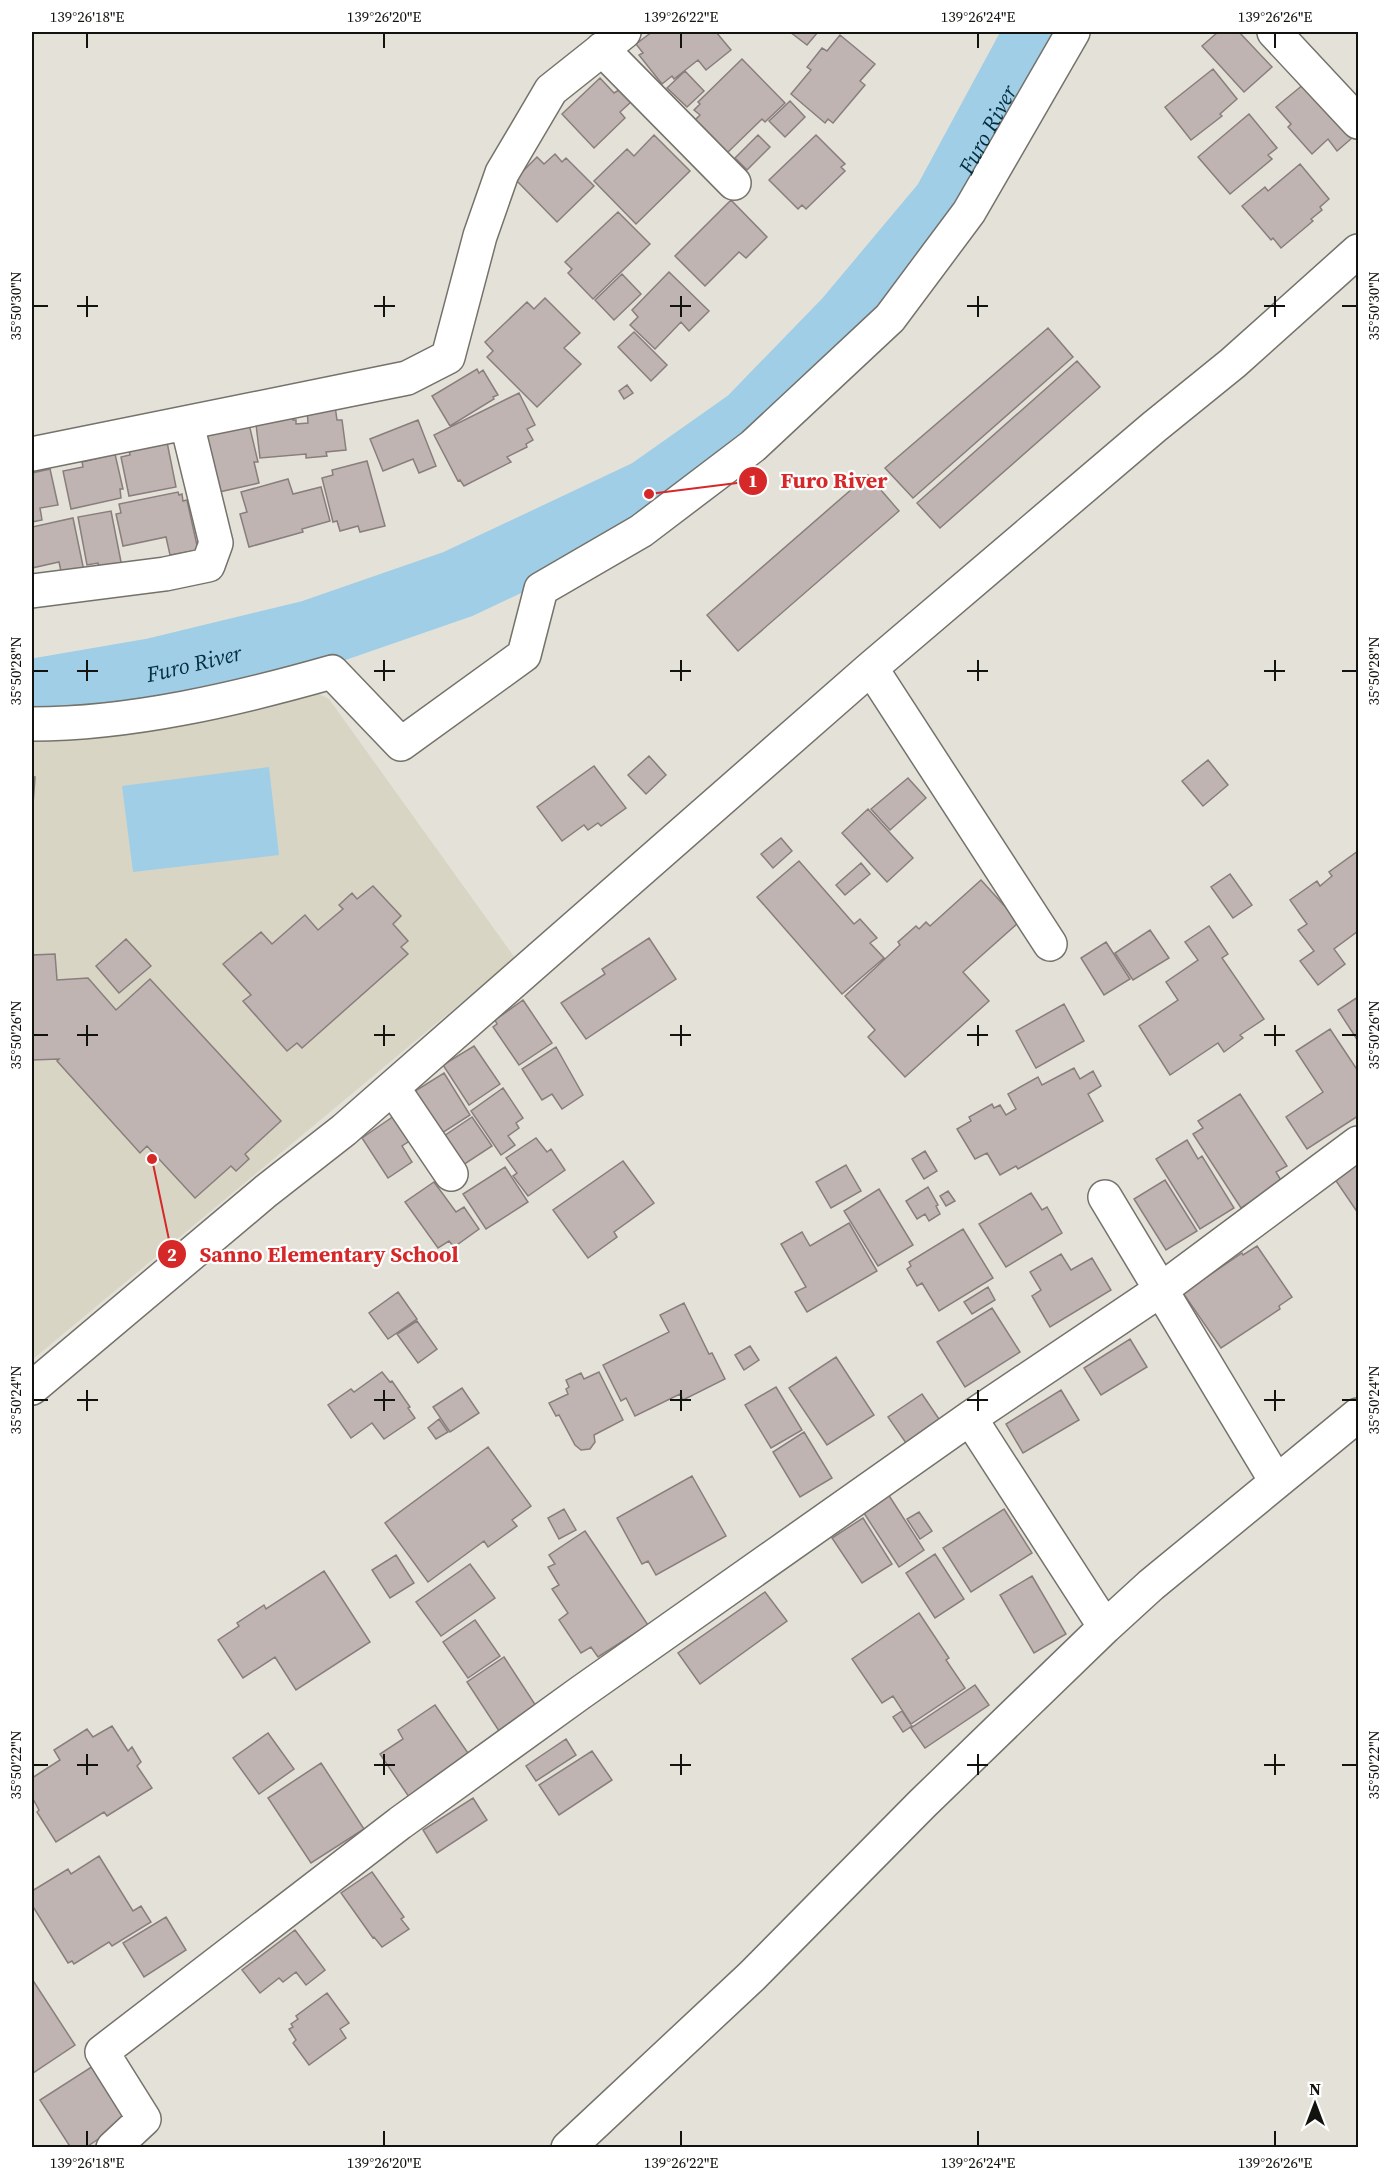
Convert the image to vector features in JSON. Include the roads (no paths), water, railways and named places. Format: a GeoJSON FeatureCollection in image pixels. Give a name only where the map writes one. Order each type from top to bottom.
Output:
{"type":"FeatureCollection","features":[{"type":"Feature","properties":{"kind":"street"},"geometry":{"type":"LineString","coordinates":[[32,724],[146,714],[260,693],[332,672],[401,744],[524,655],[541,589],[641,531],[753,446],[890,318],[969,212],[1073,32]]}},
{"type":"Feature","properties":{"kind":"street"},"geometry":{"type":"LineString","coordinates":[[1274,32],[1359,122]]}},
{"type":"Feature","properties":{"kind":"street"},"geometry":{"type":"LineString","coordinates":[[32,454],[407,378],[448,357],[480,236],[502,173],[551,90],[613,40],[734,183]]}},
{"type":"Feature","properties":{"kind":"street"},"geometry":{"type":"LineString","coordinates":[[32,1388],[267,1191],[344,1130],[871,668],[1233,363],[1359,251]]}},
{"type":"Feature","properties":{"kind":"street"},"geometry":{"type":"LineString","coordinates":[[32,591],[165,574],[208,565],[216,543],[187,424]]}},
{"type":"Feature","properties":{"kind":"street"},"geometry":{"type":"LineString","coordinates":[[871,668],[1050,944]]}},
{"type":"Feature","properties":{"kind":"street"},"geometry":{"type":"LineString","coordinates":[[393,1088],[451,1174]]}},
{"type":"Feature","properties":{"kind":"street"},"geometry":{"type":"LineString","coordinates":[[113,2148],[144,2119],[102,2052],[400,1823],[970,1418],[1162,1288],[1359,1143]]}},
{"type":"Feature","properties":{"kind":"street"},"geometry":{"type":"LineString","coordinates":[[1106,1197],[1276,1481]]}},
{"type":"Feature","properties":{"kind":"street"},"geometry":{"type":"LineString","coordinates":[[568,2148],[752,1976],[922,1804],[1151,1585],[1359,1415]]}},
{"type":"Feature","properties":{"kind":"street"},"geometry":{"type":"LineString","coordinates":[[970,1418],[1106,1627]]}},
{"type":"Feature","properties":{"kind":"water"},"geometry":{"type":"Polygon","coordinates":[[[269,767],[279,855],[133,872],[122,786],[269,767]]]}},
{"type":"Feature","properties":{"kind":"waterway","name":"Furo River"},"geometry":{"type":"LineString","coordinates":[[32,694],[154,673],[311,635],[458,584],[649,494],[751,422],[849,321],[947,204],[1040,32]]}},
{"type":"Feature","properties":{"kind":"place","name":"Furo River"},"geometry":{"type":"Point","coordinates":[649,494]}},
{"type":"Feature","properties":{"kind":"place","name":"Sanno Elementary School"},"geometry":{"type":"Point","coordinates":[152,1159]}}]}
